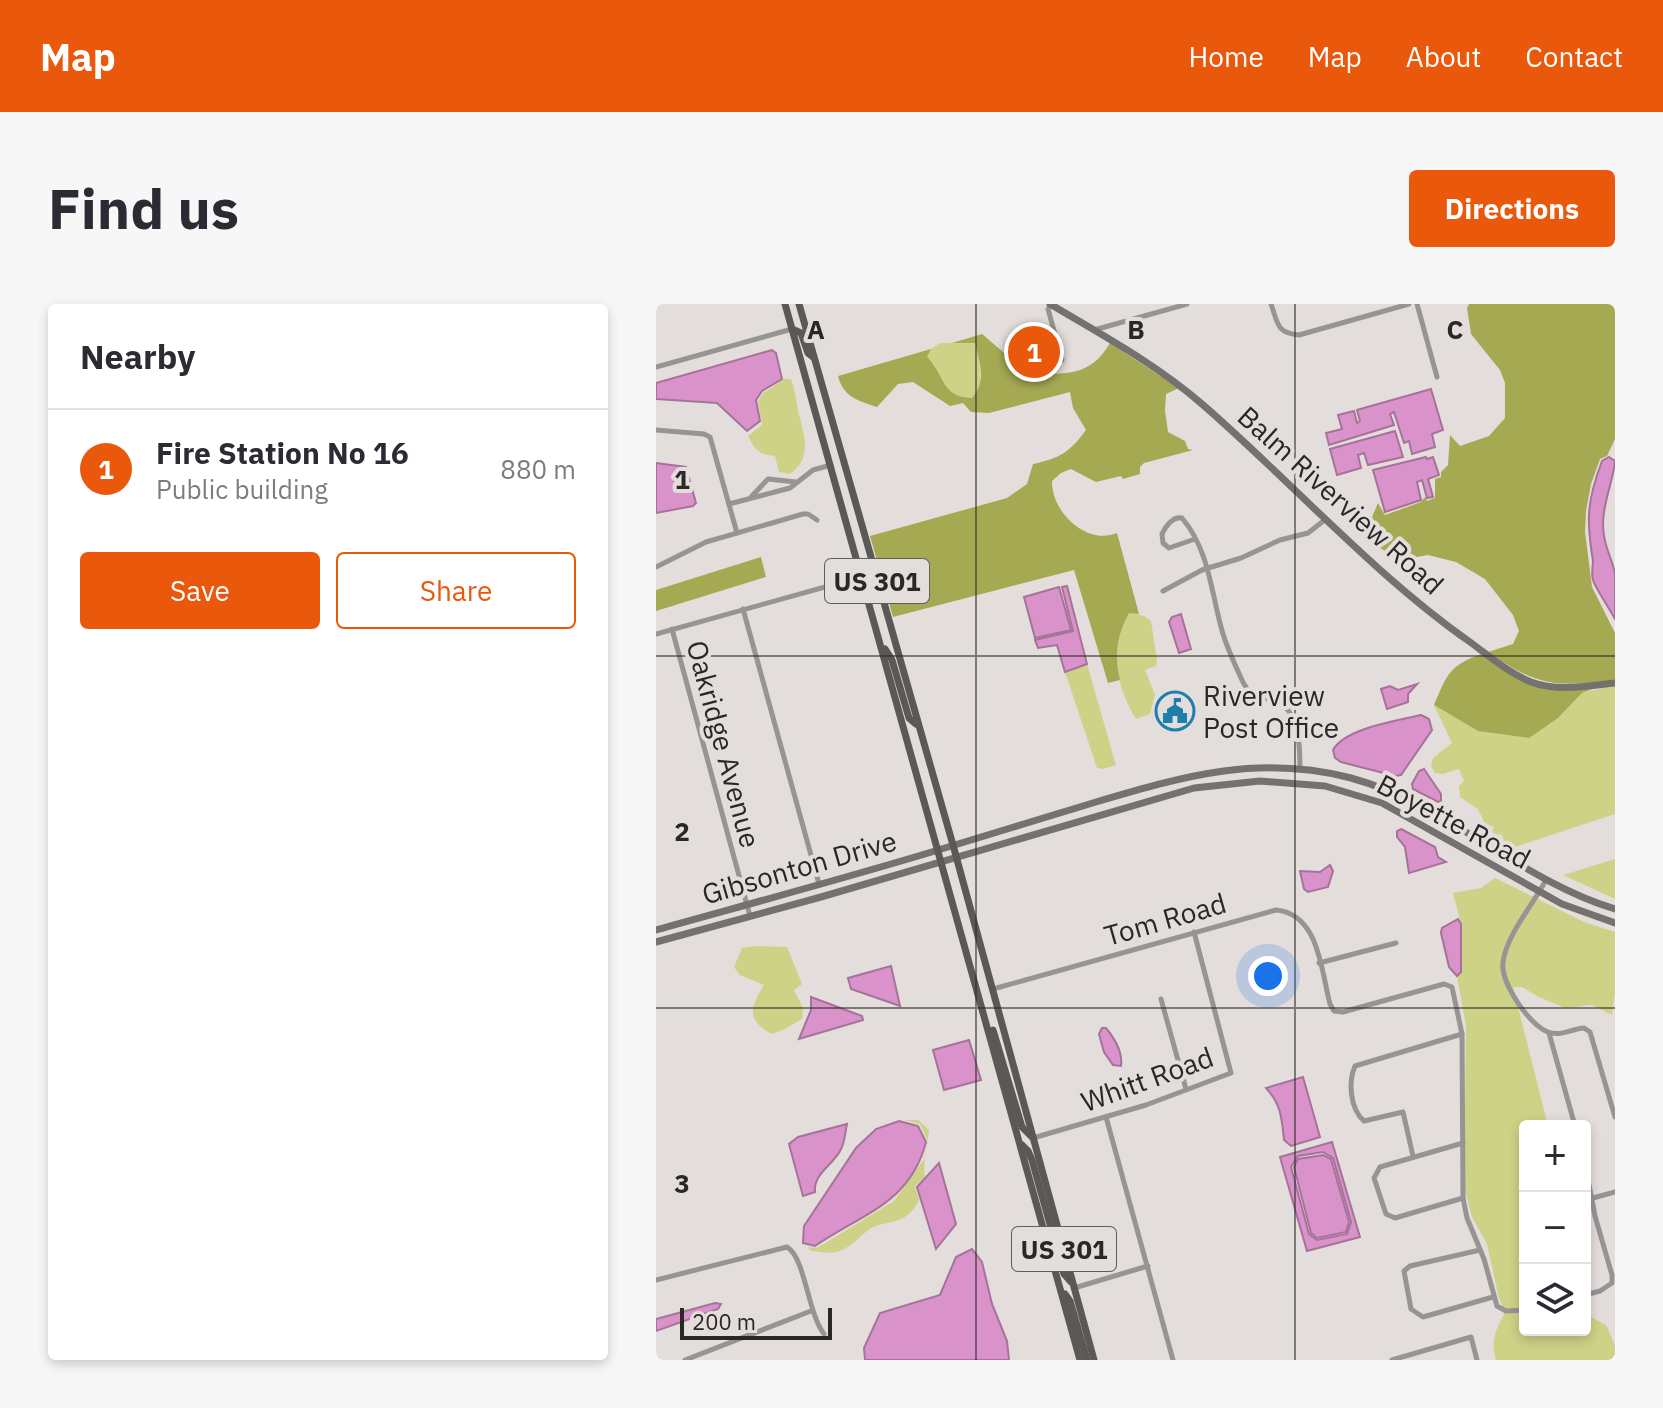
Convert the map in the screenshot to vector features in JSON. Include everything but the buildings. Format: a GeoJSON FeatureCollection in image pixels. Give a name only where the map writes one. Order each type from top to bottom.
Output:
{"type":"FeatureCollection","features":[{"type":"Feature","properties":{"kind":"main road","name":"US 301"},"geometry":{"type":"LineString","coordinates":[[785,304],[1080,1360]]}},
{"type":"Feature","properties":{"kind":"main road","name":"US 301"},"geometry":{"type":"LineString","coordinates":[[799,304],[953,845],[1094,1360]]}},
{"type":"Feature","properties":{"kind":"main road","name":"Balm Riverview Road"},"geometry":{"type":"LineString","coordinates":[[1050,304],[1142,359],[1200,402],[1404,590],[1498,662],[1530,681],[1553,687],[1615,683]]}},
{"type":"Feature","properties":{"kind":"main road"},"geometry":{"type":"LineString","coordinates":[[792,329],[801,333],[808,353],[815,358]]}},
{"type":"Feature","properties":{"kind":"main road"},"geometry":{"type":"LineString","coordinates":[[862,576],[875,573]]}},
{"type":"Feature","properties":{"kind":"main road"},"geometry":{"type":"LineString","coordinates":[[881,644],[892,660],[909,718],[917,724]]}},
{"type":"Feature","properties":{"kind":"main road","name":"Boyette Road"},"geometry":{"type":"LineString","coordinates":[[953,845],[1194,774],[1238,768],[1300,769],[1348,778],[1390,793],[1546,880],[1615,909]]}},
{"type":"Feature","properties":{"kind":"main road","name":"Boyette Road"},"geometry":{"type":"LineString","coordinates":[[942,862],[1194,788],[1243,781],[1277,781],[1339,789],[1382,803],[1562,904],[1615,923]]}},
{"type":"Feature","properties":{"kind":"main road","name":"Gibsonton Drive"},"geometry":{"type":"LineString","coordinates":[[656,930],[953,845]]}},
{"type":"Feature","properties":{"kind":"main road","name":"Gibsonton Drive"},"geometry":{"type":"LineString","coordinates":[[656,942],[942,862]]}},
{"type":"Feature","properties":{"kind":"main road"},"geometry":{"type":"LineString","coordinates":[[985,1018],[1002,1053],[1022,1127],[1033,1138]]}},
{"type":"Feature","properties":{"kind":"main road"},"geometry":{"type":"LineString","coordinates":[[1020,1144],[1032,1160],[1064,1274],[1074,1286]]}},
{"type":"Feature","properties":{"kind":"main road"},"geometry":{"type":"LineString","coordinates":[[1060,1285],[1070,1301],[1087,1360]]}},
{"type":"Feature","properties":{"kind":"street"},"geometry":{"type":"LineString","coordinates":[[1050,304],[1048,309],[1062,360]]}},
{"type":"Feature","properties":{"kind":"street"},"geometry":{"type":"LineString","coordinates":[[1093,330],[1187,304]]}},
{"type":"Feature","properties":{"kind":"street"},"geometry":{"type":"LineString","coordinates":[[1271,304],[1279,328],[1286,334],[1299,335],[1409,304]]}},
{"type":"Feature","properties":{"kind":"street"},"geometry":{"type":"LineString","coordinates":[[1417,304],[1437,377]]}},
{"type":"Feature","properties":{"kind":"street"},"geometry":{"type":"LineString","coordinates":[[656,367],[792,329]]}},
{"type":"Feature","properties":{"kind":"street"},"geometry":{"type":"LineString","coordinates":[[656,430],[708,435],[737,533]]}},
{"type":"Feature","properties":{"kind":"street"},"geometry":{"type":"LineString","coordinates":[[729,504],[790,488],[813,470],[831,465]]}},
{"type":"Feature","properties":{"kind":"street"},"geometry":{"type":"LineString","coordinates":[[750,498],[771,478],[798,482]]}},
{"type":"Feature","properties":{"kind":"street"},"geometry":{"type":"LineString","coordinates":[[764,486],[770,494]]}},
{"type":"Feature","properties":{"kind":"street"},"geometry":{"type":"LineString","coordinates":[[656,567],[706,542],[803,514],[817,520]]}},
{"type":"Feature","properties":{"kind":"street"},"geometry":{"type":"LineString","coordinates":[[1195,539],[1169,548],[1163,543],[1162,534],[1173,519],[1179,517],[1185,521],[1195,539],[1208,568],[1223,635],[1244,684],[1253,695],[1281,704],[1291,714],[1299,745],[1300,769]]}},
{"type":"Feature","properties":{"kind":"street"},"geometry":{"type":"LineString","coordinates":[[1163,591],[1208,568],[1241,558],[1280,540],[1308,533],[1326,519]]}},
{"type":"Feature","properties":{"kind":"street"},"geometry":{"type":"LineString","coordinates":[[656,634],[862,576]]}},
{"type":"Feature","properties":{"kind":"street"},"geometry":{"type":"LineString","coordinates":[[743,609],[819,884]]}},
{"type":"Feature","properties":{"kind":"street","name":"Oakridge Avenue"},"geometry":{"type":"LineString","coordinates":[[672,629],[750,916]]}},
{"type":"Feature","properties":{"kind":"street"},"geometry":{"type":"LineString","coordinates":[[1546,880],[1505,952],[1503,970],[1526,1015],[1549,1033],[1561,1034],[1584,1028],[1590,1032],[1615,1117]]}},
{"type":"Feature","properties":{"kind":"street","name":"Tom Road"},"geometry":{"type":"LineString","coordinates":[[993,989],[1266,911],[1281,911],[1294,915],[1307,926],[1334,1011],[1343,1012],[1444,984],[1452,987],[1462,1034]]}},
{"type":"Feature","properties":{"kind":"street","name":"Whitt Road"},"geometry":{"type":"LineString","coordinates":[[1033,1138],[1106,1117],[1224,1077],[1231,1071],[1194,932]]}},
{"type":"Feature","properties":{"kind":"street"},"geometry":{"type":"LineString","coordinates":[[1319,963],[1396,943]]}},
{"type":"Feature","properties":{"kind":"street"},"geometry":{"type":"LineString","coordinates":[[1161,999],[1186,1089]]}},
{"type":"Feature","properties":{"kind":"street"},"geometry":{"type":"LineString","coordinates":[[1549,1033],[1573,1120]]}},
{"type":"Feature","properties":{"kind":"street"},"geometry":{"type":"LineString","coordinates":[[1413,1156],[1403,1112],[1364,1121],[1356,1114],[1350,1078],[1355,1066],[1462,1034],[1463,1198],[1467,1218],[1497,1306],[1506,1311],[1519,1310]]}},
{"type":"Feature","properties":{"kind":"street"},"geometry":{"type":"LineString","coordinates":[[1106,1117],[1173,1360]]}},
{"type":"Feature","properties":{"kind":"street"},"geometry":{"type":"LineString","coordinates":[[1463,1143],[1380,1167],[1374,1178],[1386,1214],[1395,1218],[1463,1198]]}},
{"type":"Feature","properties":{"kind":"street"},"geometry":{"type":"LineString","coordinates":[[1591,1190],[1612,1283],[1591,1293]]}},
{"type":"Feature","properties":{"kind":"street"},"geometry":{"type":"LineString","coordinates":[[1593,1198],[1615,1192]]}},
{"type":"Feature","properties":{"kind":"street"},"geometry":{"type":"LineString","coordinates":[[656,1280],[787,1247],[795,1254],[811,1311],[824,1334]]}},
{"type":"Feature","properties":{"kind":"street"},"geometry":{"type":"LineString","coordinates":[[1480,1250],[1410,1266],[1404,1271],[1411,1309],[1423,1317],[1493,1297]]}},
{"type":"Feature","properties":{"kind":"street"},"geometry":{"type":"LineString","coordinates":[[1074,1286],[1148,1266]]}},
{"type":"Feature","properties":{"kind":"street"},"geometry":{"type":"LineString","coordinates":[[685,1360],[811,1311]]}},
{"type":"Feature","properties":{"kind":"street"},"geometry":{"type":"LineString","coordinates":[[1392,1360],[1471,1337],[1477,1360]]}},
{"type":"Feature","properties":{"kind":"green space"},"geometry":{"type":"Polygon","coordinates":[[[1469,304],[1615,304],[1615,439],[1607,456],[1600,459],[1591,484],[1585,532],[1592,587],[1615,633],[1615,680],[1577,684],[1548,682],[1505,664],[1488,652],[1513,644],[1519,631],[1513,615],[1485,579],[1456,562],[1428,555],[1400,560],[1372,543],[1369,524],[1378,503],[1385,515],[1421,502],[1425,497],[1427,501],[1435,498],[1435,479],[1441,477],[1441,472],[1448,465],[1450,435],[1460,446],[1489,436],[1505,418],[1505,383],[1500,370],[1471,334],[1469,304]]]}},
{"type":"Feature","properties":{"kind":"green space"},"geometry":{"type":"Polygon","coordinates":[[[982,334],[1031,376],[1085,368],[1110,343],[1177,387],[1166,394],[1168,432],[1185,441],[1188,449],[1193,450],[1144,463],[1140,474],[1123,479],[1121,476],[1096,482],[1071,469],[1052,481],[1057,504],[1072,523],[1094,535],[1117,533],[1139,614],[1129,613],[1119,637],[1117,662],[1120,680],[1108,683],[1074,570],[893,617],[870,536],[1007,498],[1027,484],[1033,464],[1063,453],[1086,430],[1073,408],[1070,392],[989,413],[971,412],[963,403],[950,406],[913,382],[898,384],[877,407],[858,400],[840,383],[838,376],[931,349],[927,357],[949,389],[954,394],[972,398],[981,378],[975,343],[952,343],[982,334]]]}},
{"type":"Feature","properties":{"kind":"green space"},"geometry":{"type":"Polygon","coordinates":[[[940,343],[975,343],[980,378],[972,398],[954,394],[926,357],[940,343]]]}},
{"type":"Feature","properties":{"kind":"green space"},"geometry":{"type":"Polygon","coordinates":[[[784,379],[791,379],[805,444],[802,460],[790,474],[779,472],[775,456],[758,451],[748,436],[762,425],[758,401],[763,393],[784,379]]]}},
{"type":"Feature","properties":{"kind":"green space"},"geometry":{"type":"Polygon","coordinates":[[[761,557],[766,577],[656,611],[656,590],[761,557]]]}},
{"type":"Feature","properties":{"kind":"green space"},"geometry":{"type":"Polygon","coordinates":[[[1129,612],[1151,621],[1157,661],[1156,666],[1145,670],[1155,695],[1150,714],[1136,719],[1123,693],[1117,652],[1129,612]]]}},
{"type":"Feature","properties":{"kind":"green space"},"geometry":{"type":"Polygon","coordinates":[[[1482,654],[1530,684],[1598,687],[1582,693],[1558,718],[1529,738],[1478,731],[1434,705],[1450,672],[1462,662],[1482,654]]]}},
{"type":"Feature","properties":{"kind":"green space"},"geometry":{"type":"Polygon","coordinates":[[[1087,664],[1116,765],[1103,769],[1097,768],[1065,672],[1087,664]]]}},
{"type":"Feature","properties":{"kind":"green space"},"geometry":{"type":"Polygon","coordinates":[[[1615,685],[1615,814],[1515,847],[1505,843],[1501,833],[1497,837],[1492,832],[1494,827],[1485,824],[1478,809],[1460,797],[1459,786],[1464,781],[1459,769],[1443,774],[1435,773],[1431,766],[1433,758],[1452,743],[1434,705],[1478,731],[1558,718],[1582,693],[1615,685]]]}},
{"type":"Feature","properties":{"kind":"green space"},"geometry":{"type":"Polygon","coordinates":[[[1615,859],[1615,899],[1563,875],[1615,859]]]}},
{"type":"Feature","properties":{"kind":"green space"},"geometry":{"type":"Polygon","coordinates":[[[1495,878],[1584,922],[1615,932],[1612,1015],[1592,1005],[1565,1008],[1522,987],[1513,987],[1546,1120],[1519,1120],[1519,1336],[1591,1336],[1591,1317],[1606,1325],[1615,1345],[1615,1360],[1496,1360],[1494,1353],[1494,1341],[1505,1312],[1487,1244],[1472,1217],[1464,1186],[1466,1026],[1457,976],[1461,972],[1461,924],[1453,893],[1481,888],[1495,878]]]}},
{"type":"Feature","properties":{"kind":"green space"},"geometry":{"type":"Polygon","coordinates":[[[787,947],[802,984],[794,990],[803,1008],[802,1019],[772,1034],[763,1029],[753,1012],[764,985],[740,975],[734,967],[742,948],[787,947]]]}},
{"type":"Feature","properties":{"kind":"green space"},"geometry":{"type":"Polygon","coordinates":[[[905,1120],[918,1120],[929,1130],[928,1141],[920,1124],[905,1120]]]}},
{"type":"Feature","properties":{"kind":"green space"},"geometry":{"type":"Polygon","coordinates":[[[926,1150],[925,1177],[915,1186],[919,1200],[908,1215],[874,1227],[840,1251],[811,1251],[808,1247],[817,1248],[894,1201],[924,1159],[926,1150]]]}},
{"type":"Feature","properties":{"kind":"shaded area"},"geometry":{"type":"Polygon","coordinates":[[[772,350],[776,353],[782,379],[762,391],[756,400],[760,421],[747,431],[717,403],[656,399],[656,383],[772,350]]]}},
{"type":"Feature","properties":{"kind":"shaded area"},"geometry":{"type":"Polygon","coordinates":[[[1431,389],[1443,430],[1432,434],[1435,447],[1412,454],[1409,441],[1404,443],[1394,412],[1390,414],[1394,425],[1329,445],[1326,433],[1342,429],[1338,415],[1354,411],[1357,423],[1360,421],[1357,410],[1431,389]]]}},
{"type":"Feature","properties":{"kind":"shaded area"},"geometry":{"type":"Polygon","coordinates":[[[1395,431],[1403,457],[1368,465],[1364,453],[1358,455],[1361,468],[1337,475],[1330,449],[1395,431]]]}},
{"type":"Feature","properties":{"kind":"shaded area"},"geometry":{"type":"Polygon","coordinates":[[[1433,457],[1439,475],[1428,479],[1433,497],[1427,498],[1422,480],[1417,482],[1421,500],[1385,512],[1373,470],[1433,457]]]}},
{"type":"Feature","properties":{"kind":"shaded area"},"geometry":{"type":"Polygon","coordinates":[[[1609,457],[1615,461],[1603,531],[1615,573],[1615,619],[1593,580],[1589,533],[1591,499],[1597,475],[1602,461],[1609,457]]]}},
{"type":"Feature","properties":{"kind":"shaded area"},"geometry":{"type":"Polygon","coordinates":[[[656,463],[686,467],[696,503],[693,506],[656,513],[656,463]]]}},
{"type":"Feature","properties":{"kind":"shaded area"},"geometry":{"type":"Polygon","coordinates":[[[1067,586],[1087,664],[1065,672],[1057,645],[1038,648],[1035,640],[1073,631],[1062,587],[1067,586]]]}},
{"type":"Feature","properties":{"kind":"shaded area"},"geometry":{"type":"Polygon","coordinates":[[[1059,587],[1071,630],[1035,638],[1024,597],[1059,587]]]}},
{"type":"Feature","properties":{"kind":"shaded area"},"geometry":{"type":"Polygon","coordinates":[[[1181,614],[1191,649],[1179,653],[1169,622],[1172,617],[1181,614]]]}},
{"type":"Feature","properties":{"kind":"shaded area"},"geometry":{"type":"Polygon","coordinates":[[[1417,684],[1408,694],[1408,702],[1387,709],[1381,689],[1390,686],[1398,690],[1417,684]]]}},
{"type":"Feature","properties":{"kind":"shaded area"},"geometry":{"type":"Polygon","coordinates":[[[1421,715],[1429,719],[1432,730],[1401,775],[1395,776],[1335,758],[1333,750],[1348,736],[1372,726],[1421,715]]]}},
{"type":"Feature","properties":{"kind":"shaded area"},"geometry":{"type":"Polygon","coordinates":[[[1424,769],[1441,794],[1441,801],[1413,789],[1412,784],[1419,771],[1424,769]]]}},
{"type":"Feature","properties":{"kind":"shaded area"},"geometry":{"type":"Polygon","coordinates":[[[1401,829],[1435,847],[1438,857],[1446,862],[1409,873],[1405,847],[1397,837],[1397,831],[1401,829]]]}},
{"type":"Feature","properties":{"kind":"shaded area"},"geometry":{"type":"Polygon","coordinates":[[[1330,865],[1333,871],[1328,887],[1308,892],[1304,889],[1300,871],[1320,872],[1330,865]]]}},
{"type":"Feature","properties":{"kind":"shaded area"},"geometry":{"type":"Polygon","coordinates":[[[1458,919],[1461,924],[1461,972],[1457,976],[1449,967],[1441,933],[1442,928],[1458,919]]]}},
{"type":"Feature","properties":{"kind":"shaded area"},"geometry":{"type":"Polygon","coordinates":[[[891,966],[900,1006],[851,989],[848,978],[891,966]]]}},
{"type":"Feature","properties":{"kind":"shaded area"},"geometry":{"type":"Polygon","coordinates":[[[811,997],[862,1016],[863,1020],[799,1039],[811,1010],[811,997]]]}},
{"type":"Feature","properties":{"kind":"shaded area"},"geometry":{"type":"Polygon","coordinates":[[[1102,1028],[1106,1028],[1118,1046],[1121,1066],[1113,1065],[1104,1052],[1099,1034],[1102,1028]]]}},
{"type":"Feature","properties":{"kind":"shaded area"},"geometry":{"type":"Polygon","coordinates":[[[969,1040],[981,1080],[944,1090],[933,1050],[969,1040]]]}},
{"type":"Feature","properties":{"kind":"shaded area"},"geometry":{"type":"Polygon","coordinates":[[[1303,1077],[1320,1137],[1291,1146],[1284,1140],[1278,1106],[1266,1088],[1303,1077]]]}},
{"type":"Feature","properties":{"kind":"shaded area"},"geometry":{"type":"Polygon","coordinates":[[[899,1121],[918,1126],[926,1142],[919,1163],[908,1180],[882,1205],[815,1246],[803,1243],[804,1226],[856,1148],[876,1129],[899,1121]]]}},
{"type":"Feature","properties":{"kind":"shaded area"},"geometry":{"type":"Polygon","coordinates":[[[847,1124],[838,1155],[817,1180],[815,1192],[803,1196],[789,1144],[798,1137],[847,1124]]]}},
{"type":"Feature","properties":{"kind":"shaded area"},"geometry":{"type":"Polygon","coordinates":[[[1332,1142],[1360,1237],[1307,1251],[1280,1157],[1332,1142]],[[1323,1152],[1298,1156],[1291,1167],[1309,1234],[1317,1240],[1347,1234],[1351,1222],[1333,1158],[1323,1152]]]}},
{"type":"Feature","properties":{"kind":"shaded area"},"geometry":{"type":"Polygon","coordinates":[[[1323,1155],[1331,1159],[1349,1222],[1346,1232],[1317,1238],[1311,1233],[1294,1167],[1298,1159],[1323,1155]]]}},
{"type":"Feature","properties":{"kind":"shaded area"},"geometry":{"type":"Polygon","coordinates":[[[939,1163],[956,1224],[936,1249],[917,1187],[939,1163]]]}},
{"type":"Feature","properties":{"kind":"shaded area"},"geometry":{"type":"Polygon","coordinates":[[[972,1249],[982,1262],[992,1304],[1007,1341],[1009,1360],[865,1360],[864,1348],[880,1313],[940,1295],[956,1257],[972,1249]]]}},
{"type":"Feature","properties":{"kind":"shaded area"},"geometry":{"type":"Polygon","coordinates":[[[721,1304],[718,1309],[656,1331],[656,1319],[721,1304]]]}},
{"type":"Feature","properties":{"kind":"place","name":"Fire Station No 16"},"geometry":{"type":"Point","coordinates":[1034,352]}},
{"type":"Feature","properties":{"kind":"place","name":"Riverview Post Office"},"geometry":{"type":"Point","coordinates":[1175,711]}}]}
